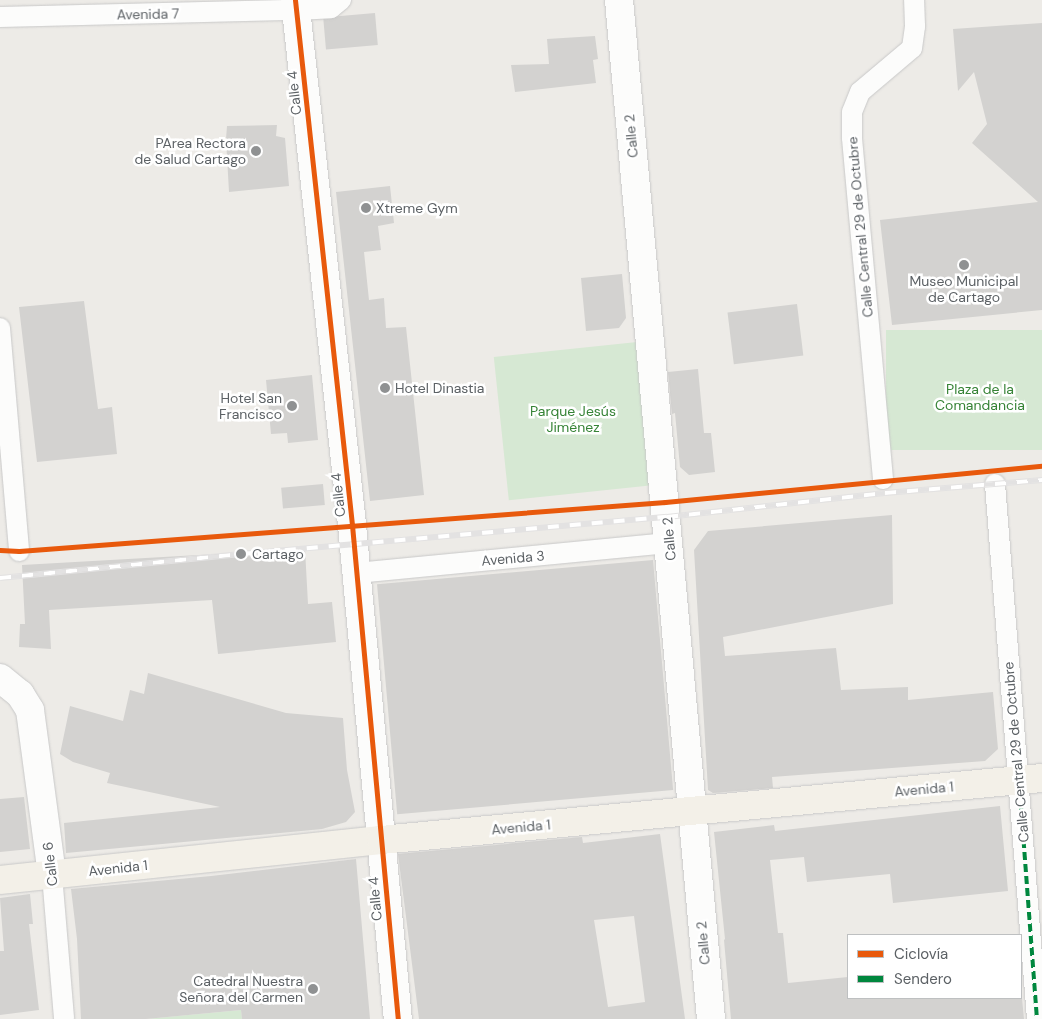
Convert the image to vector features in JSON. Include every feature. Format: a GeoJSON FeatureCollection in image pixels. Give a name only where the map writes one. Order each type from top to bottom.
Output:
{"type":"FeatureCollection","features":[{"type":"Feature","properties":{"kind":"main road","name":"Avenida 1"},"geometry":{"type":"LineString","coordinates":[[0,880],[381,840],[1030,779]]}},
{"type":"Feature","properties":{"kind":"street","name":"Avenida 7"},"geometry":{"type":"LineString","coordinates":[[0,17],[296,5],[331,8],[341,0]]}},
{"type":"Feature","properties":{"kind":"street","name":"Calle 2"},"geometry":{"type":"LineString","coordinates":[[619,0],[711,1019]]}},
{"type":"Feature","properties":{"kind":"street","name":"Calle Central 29 de Octubre"},"geometry":{"type":"LineString","coordinates":[[883,479],[852,137],[852,112],[860,92],[912,48],[915,26],[914,0]]}},
{"type":"Feature","properties":{"kind":"street","name":"Calle 4"},"geometry":{"type":"LineString","coordinates":[[296,5],[356,573],[398,1019]]}},
{"type":"Feature","properties":{"kind":"street"},"geometry":{"type":"LineString","coordinates":[[0,334],[19,551]]}},
{"type":"Feature","properties":{"kind":"street","name":"Calle Central 29 de Octubre"},"geometry":{"type":"LineString","coordinates":[[995,484],[1030,779],[1037,1019]]}},
{"type":"Feature","properties":{"kind":"street","name":"Avenida 3"},"geometry":{"type":"LineString","coordinates":[[356,573],[669,543]]}},
{"type":"Feature","properties":{"kind":"street","name":"Calle 6"},"geometry":{"type":"LineString","coordinates":[[0,678],[20,694],[30,710],[52,875],[64,1019]]}},
{"type":"Feature","properties":{"kind":"green space","name":"Plaza de la Comandancia"},"geometry":{"type":"Polygon","coordinates":[[[886,330],[1042,330],[1042,450],[886,450],[886,330]]]}},
{"type":"Feature","properties":{"kind":"green space","name":"Parque Jesús Jiménez"},"geometry":{"type":"Polygon","coordinates":[[[637,342],[652,485],[509,500],[494,357],[637,342]]]}},
{"type":"Feature","properties":{"kind":"green space"},"geometry":{"type":"Polygon","coordinates":[[[241,1010],[242,1019],[146,1019],[241,1010]]]}},
{"type":"Feature","properties":{"kind":"building"},"geometry":{"type":"Polygon","coordinates":[[[375,13],[378,45],[326,49],[323,18],[375,13]]]}},
{"type":"Feature","properties":{"kind":"building","name":"Museo Municipal de Cartago"},"geometry":{"type":"Polygon","coordinates":[[[1042,23],[1042,310],[892,325],[880,220],[1038,202],[972,143],[987,124],[974,72],[958,91],[953,29],[1042,23]]]}},
{"type":"Feature","properties":{"kind":"building"},"geometry":{"type":"Polygon","coordinates":[[[595,36],[598,59],[593,60],[596,83],[515,92],[511,65],[549,64],[547,39],[595,36]]]}},
{"type":"Feature","properties":{"kind":"building","name":"PArea Rectora de Salud Cartago"},"geometry":{"type":"Polygon","coordinates":[[[277,125],[276,136],[285,138],[289,186],[229,192],[227,126],[277,125]]]}},
{"type":"Feature","properties":{"kind":"building"},"geometry":{"type":"Polygon","coordinates":[[[390,186],[394,223],[378,226],[381,250],[364,252],[369,300],[384,298],[386,328],[406,327],[424,495],[370,501],[336,192],[390,186]]]}},
{"type":"Feature","properties":{"kind":"building"},"geometry":{"type":"Polygon","coordinates":[[[622,274],[626,318],[619,328],[586,331],[581,278],[622,274]]]}},
{"type":"Feature","properties":{"kind":"building"},"geometry":{"type":"Polygon","coordinates":[[[84,301],[98,409],[112,407],[117,454],[37,462],[19,307],[84,301]]]}},
{"type":"Feature","properties":{"kind":"building"},"geometry":{"type":"Polygon","coordinates":[[[797,304],[803,356],[734,364],[728,313],[797,304]]]}},
{"type":"Feature","properties":{"kind":"building"},"geometry":{"type":"Polygon","coordinates":[[[698,369],[704,433],[711,433],[715,472],[689,475],[680,467],[675,413],[672,414],[668,372],[698,369]]]}},
{"type":"Feature","properties":{"kind":"building","name":"Hotel San Francisco"},"geometry":{"type":"Polygon","coordinates":[[[312,375],[318,440],[288,443],[287,433],[271,434],[266,380],[312,375]]]}},
{"type":"Feature","properties":{"kind":"building"},"geometry":{"type":"Polygon","coordinates":[[[323,484],[325,505],[283,509],[281,488],[323,484]]]}},
{"type":"Feature","properties":{"kind":"building"},"geometry":{"type":"Polygon","coordinates":[[[892,515],[893,604],[723,637],[725,656],[836,648],[841,690],[908,687],[908,700],[993,692],[998,749],[985,761],[772,777],[773,788],[713,793],[708,790],[694,550],[708,531],[892,515]]]}},
{"type":"Feature","properties":{"kind":"building"},"geometry":{"type":"Polygon","coordinates":[[[305,549],[308,604],[332,602],[336,642],[218,654],[212,600],[49,610],[51,649],[19,647],[20,624],[25,624],[22,565],[305,549]]]}},
{"type":"Feature","properties":{"kind":"building"},"geometry":{"type":"Polygon","coordinates":[[[653,560],[673,790],[397,814],[377,584],[653,560]]]}},
{"type":"Feature","properties":{"kind":"building"},"geometry":{"type":"Polygon","coordinates":[[[148,673],[286,713],[343,718],[347,770],[355,812],[346,822],[322,829],[66,853],[64,823],[220,807],[107,783],[110,773],[73,762],[60,754],[70,706],[123,721],[130,690],[144,694],[148,673]]]}},
{"type":"Feature","properties":{"kind":"building"},"geometry":{"type":"Polygon","coordinates":[[[24,797],[30,849],[0,852],[0,799],[24,797]]]}},
{"type":"Feature","properties":{"kind":"building"},"geometry":{"type":"Polygon","coordinates":[[[1000,806],[1008,891],[893,903],[890,874],[807,882],[804,857],[770,860],[778,933],[783,933],[788,983],[847,977],[847,999],[1022,998],[1024,1019],[731,1019],[714,832],[774,825],[775,831],[1000,806]]]}},
{"type":"Feature","properties":{"kind":"building"},"geometry":{"type":"Polygon","coordinates":[[[660,834],[685,1019],[419,1019],[398,854],[582,837],[583,843],[660,834]],[[634,916],[594,920],[608,1007],[645,1002],[634,916]]]}},
{"type":"Feature","properties":{"kind":"building"},"geometry":{"type":"Polygon","coordinates":[[[356,859],[370,1019],[242,1019],[241,1010],[146,1019],[81,1019],[77,939],[71,889],[211,876],[356,859]]]}},
{"type":"Feature","properties":{"kind":"building"},"geometry":{"type":"Polygon","coordinates":[[[30,894],[33,924],[29,924],[39,1010],[0,1015],[0,951],[4,951],[0,898],[30,894]]]}},
{"type":"Feature","properties":{"kind":"railway"},"geometry":{"type":"LineString","coordinates":[[0,578],[241,554],[667,517],[885,493],[1042,480]]}},
{"type":"Feature","properties":{"kind":"marked path"},"geometry":{"type":"LineString","coordinates":[[1019,780],[1037,1019]]}},
{"type":"Feature","properties":{"kind":"cycle path"},"geometry":{"type":"LineString","coordinates":[[295,0],[352,525],[398,1019]]}},
{"type":"Feature","properties":{"kind":"cycle path"},"geometry":{"type":"LineString","coordinates":[[0,550],[19,551],[665,502],[1042,466]]}},
{"type":"Feature","properties":{"kind":"place","name":"PArea Rectora de Salud Cartago"},"geometry":{"type":"Point","coordinates":[256,151]}},
{"type":"Feature","properties":{"kind":"place","name":"Xtreme Gym"},"geometry":{"type":"Point","coordinates":[366,208]}},
{"type":"Feature","properties":{"kind":"place","name":"Museo Municipal de Cartago"},"geometry":{"type":"Point","coordinates":[964,265]}},
{"type":"Feature","properties":{"kind":"place","name":"Hotel Dinastia"},"geometry":{"type":"Point","coordinates":[385,388]}},
{"type":"Feature","properties":{"kind":"place","name":"Hotel San Francisco"},"geometry":{"type":"Point","coordinates":[292,406]}},
{"type":"Feature","properties":{"kind":"place","name":"Cartago"},"geometry":{"type":"Point","coordinates":[241,554]}},
{"type":"Feature","properties":{"kind":"place","name":"Catedral Nuestra Señora del Carmen"},"geometry":{"type":"Point","coordinates":[313,989]}}]}
